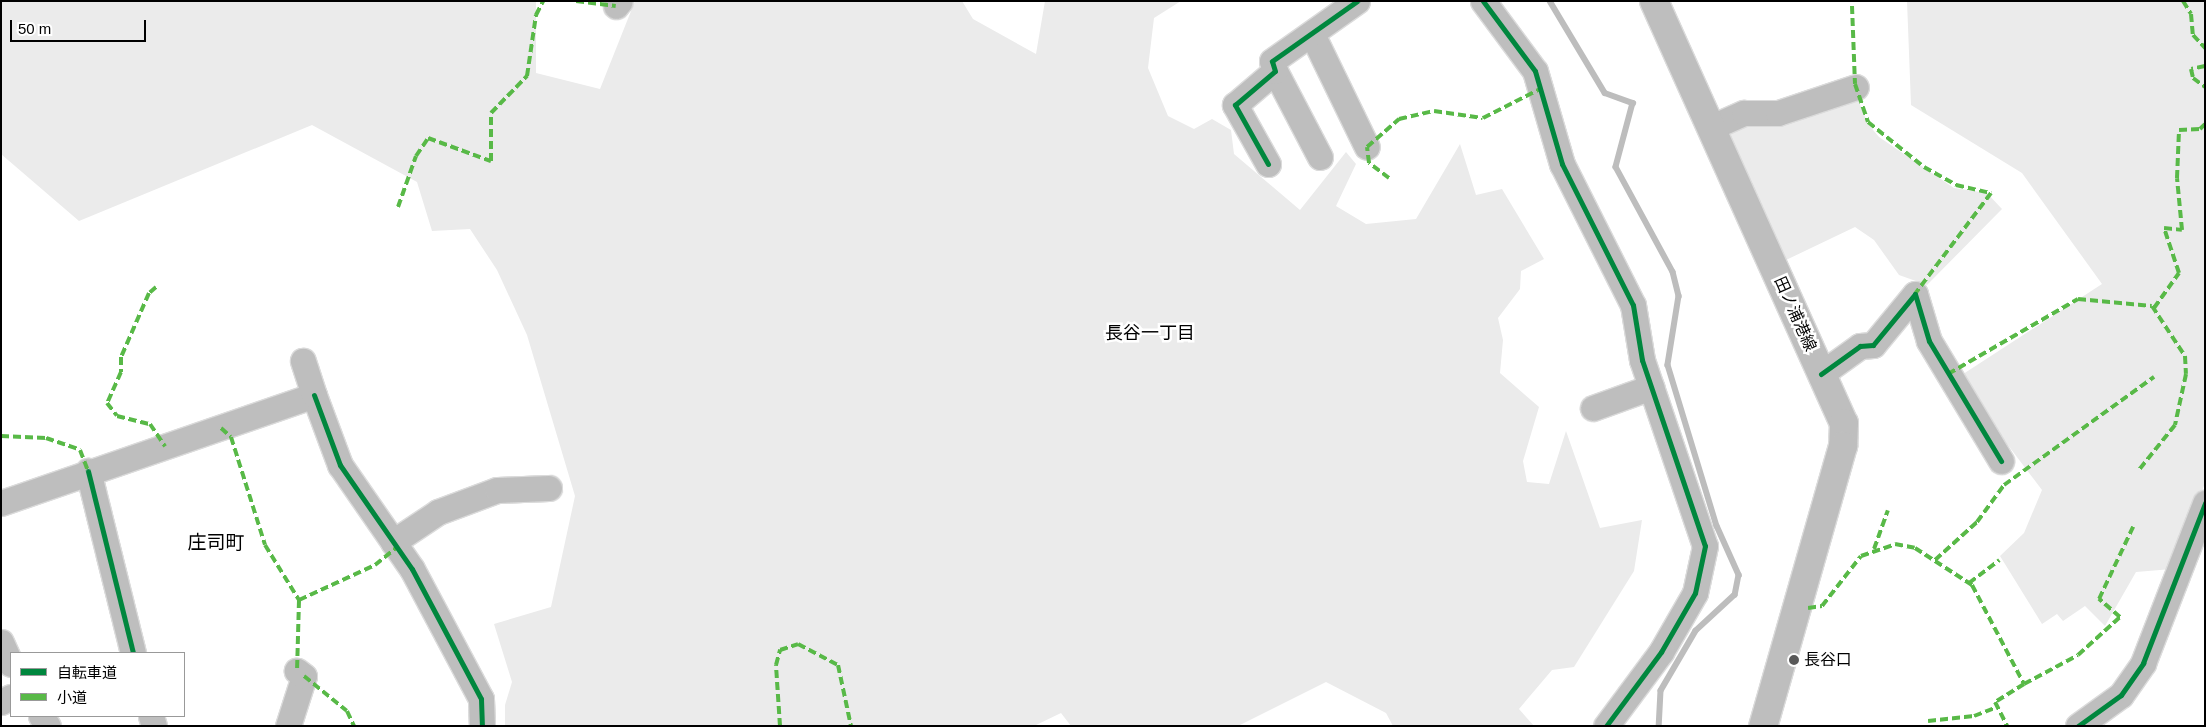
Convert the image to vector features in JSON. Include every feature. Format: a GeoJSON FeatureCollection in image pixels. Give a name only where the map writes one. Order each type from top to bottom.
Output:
{"type":"FeatureCollection","features":[{"type":"Feature","properties":{"kind":"main road","name":"田ノ浦港線"},"geometry":{"type":"LineString","coordinates":[[1654,1],[1844,423],[1843,446],[1760,724]]}},
{"type":"Feature","properties":{"kind":"street"},"geometry":{"type":"LineString","coordinates":[[1320,158],[1272,61],[1313,36],[1357,1]]}},
{"type":"Feature","properties":{"kind":"street"},"geometry":{"type":"LineString","coordinates":[[1483,1],[1535,71],[1562,164],[1633,305],[1651,387],[1705,546],[1703,568],[1695,593],[1661,652],[1606,726]]}},
{"type":"Feature","properties":{"kind":"street"},"geometry":{"type":"LineString","coordinates":[[1313,36],[1367,147]]}},
{"type":"Feature","properties":{"kind":"street"},"geometry":{"type":"LineString","coordinates":[[1268,164],[1235,105],[1276,71]]}},
{"type":"Feature","properties":{"kind":"street"},"geometry":{"type":"LineString","coordinates":[[1712,127],[1744,113],[1778,113],[1856,87]]}},
{"type":"Feature","properties":{"kind":"street"},"geometry":{"type":"LineString","coordinates":[[1821,374],[1860,346],[1872,345],[1915,294],[1929,340],[2001,461]]}},
{"type":"Feature","properties":{"kind":"street"},"geometry":{"type":"LineString","coordinates":[[303,361],[340,465],[412,569],[481,699],[482,726]]}},
{"type":"Feature","properties":{"kind":"street"},"geometry":{"type":"LineString","coordinates":[[1593,408],[1651,387]]}},
{"type":"Feature","properties":{"kind":"street"},"geometry":{"type":"LineString","coordinates":[[1,503],[88,470],[314,395]]}},
{"type":"Feature","properties":{"kind":"street"},"geometry":{"type":"LineString","coordinates":[[88,470],[133,652]]}},
{"type":"Feature","properties":{"kind":"street"},"geometry":{"type":"LineString","coordinates":[[393,542],[438,512],[497,490],[549,488]]}},
{"type":"Feature","properties":{"kind":"street"},"geometry":{"type":"LineString","coordinates":[[2078,726],[2121,695],[2143,663],[2205,503]]}},
{"type":"Feature","properties":{"kind":"street"},"geometry":{"type":"LineString","coordinates":[[1,642],[10,662]]}},
{"type":"Feature","properties":{"kind":"street"},"geometry":{"type":"LineString","coordinates":[[288,726],[304,676],[298,670]]}},
{"type":"Feature","properties":{"kind":"shaded area"},"geometry":{"type":"Polygon","coordinates":[[[1,1],[536,1],[536,73],[600,89],[635,1],[962,1],[973,19],[1036,54],[1045,1],[1181,1],[1154,18],[1148,68],[1168,116],[1194,129],[1212,119],[1231,130],[1234,154],[1300,210],[1346,152],[1356,164],[1336,206],[1366,224],[1416,219],[1460,144],[1476,195],[1502,189],[1544,259],[1521,271],[1520,289],[1498,318],[1503,340],[1500,373],[1539,407],[1523,461],[1527,482],[1549,484],[1566,431],[1600,528],[1642,520],[1634,571],[1574,667],[1552,670],[1519,709],[1534,726],[1393,726],[1386,713],[1326,682],[1238,726],[1071,726],[1061,713],[1034,726],[505,726],[505,705],[512,682],[494,624],[551,607],[575,496],[527,335],[497,270],[470,229],[432,231],[417,182],[312,125],[79,221],[1,154],[1,1]]]}},
{"type":"Feature","properties":{"kind":"shaded area"},"geometry":{"type":"Polygon","coordinates":[[[1907,1],[2205,1],[2205,483],[2172,569],[2136,572],[2105,626],[2085,606],[2063,621],[2057,614],[2042,624],[2000,556],[2024,533],[2042,490],[1957,378],[2102,284],[2022,173],[1911,105],[1907,1]]]}},
{"type":"Feature","properties":{"kind":"shaded area"},"geometry":{"type":"Polygon","coordinates":[[[1855,92],[1868,124],[1879,137],[1954,188],[1987,193],[2002,209],[1927,285],[1899,275],[1874,240],[1855,227],[1786,260],[1725,126],[1855,92]]]}},
{"type":"Feature","properties":{"kind":"waterway"},"geometry":{"type":"LineString","coordinates":[[1550,1],[1605,93],[1633,103],[1616,167],[1673,272],[1679,296],[1668,365],[1717,526],[1739,575],[1735,595],[1696,631],[1661,691],[1659,726]]}},
{"type":"Feature","properties":{"kind":"marked path"},"geometry":{"type":"LineString","coordinates":[[398,207],[416,156],[428,138],[491,161],[491,113],[527,76],[536,15],[543,1]]}},
{"type":"Feature","properties":{"kind":"marked path"},"geometry":{"type":"LineString","coordinates":[[576,1],[616,6]]}},
{"type":"Feature","properties":{"kind":"marked path"},"geometry":{"type":"LineString","coordinates":[[2183,1],[2191,14],[2193,35],[2205,48]]}},
{"type":"Feature","properties":{"kind":"marked path"},"geometry":{"type":"LineString","coordinates":[[1852,6],[1855,84],[1868,122],[1924,167],[1956,185],[1991,193],[1915,294]]}},
{"type":"Feature","properties":{"kind":"marked path"},"geometry":{"type":"LineString","coordinates":[[2205,66],[2191,69],[2193,78],[2205,87]]}},
{"type":"Feature","properties":{"kind":"marked path"},"geometry":{"type":"LineString","coordinates":[[1389,178],[1369,163],[1367,147],[1399,119],[1434,111],[1483,118],[1540,89]]}},
{"type":"Feature","properties":{"kind":"marked path"},"geometry":{"type":"LineString","coordinates":[[2154,308],[2179,273],[2164,228],[2182,230],[2177,178],[2179,130],[2200,129],[2205,124]]}},
{"type":"Feature","properties":{"kind":"marked path"},"geometry":{"type":"LineString","coordinates":[[156,287],[149,293],[121,357],[121,372],[107,403],[117,416],[150,424],[165,446]]}},
{"type":"Feature","properties":{"kind":"marked path"},"geometry":{"type":"LineString","coordinates":[[1948,374],[2078,299],[2152,306],[2185,356],[2186,374],[2175,425],[2138,471]]}},
{"type":"Feature","properties":{"kind":"marked path"},"geometry":{"type":"LineString","coordinates":[[1935,560],[1977,522],[2004,485],[2154,377]]}},
{"type":"Feature","properties":{"kind":"marked path"},"geometry":{"type":"LineString","coordinates":[[221,428],[231,437],[265,545],[299,600],[297,671]]}},
{"type":"Feature","properties":{"kind":"marked path"},"geometry":{"type":"LineString","coordinates":[[1,436],[46,438],[80,450],[88,471]]}},
{"type":"Feature","properties":{"kind":"marked path"},"geometry":{"type":"LineString","coordinates":[[1874,549],[1888,510]]}},
{"type":"Feature","properties":{"kind":"marked path"},"geometry":{"type":"LineString","coordinates":[[2024,684],[2078,655],[2120,617],[2099,599],[2133,527]]}},
{"type":"Feature","properties":{"kind":"marked path"},"geometry":{"type":"LineString","coordinates":[[1808,608],[1822,606],[1861,556],[1895,544],[1915,548],[1972,585],[2024,684],[1995,702],[2007,726]]}},
{"type":"Feature","properties":{"kind":"marked path"},"geometry":{"type":"LineString","coordinates":[[299,600],[375,565],[397,547]]}},
{"type":"Feature","properties":{"kind":"marked path"},"geometry":{"type":"LineString","coordinates":[[1969,583],[1999,560]]}},
{"type":"Feature","properties":{"kind":"marked path"},"geometry":{"type":"LineString","coordinates":[[780,726],[776,665],[780,650],[798,644],[838,665],[851,726]]}},
{"type":"Feature","properties":{"kind":"marked path"},"geometry":{"type":"LineString","coordinates":[[304,676],[347,711],[354,726]]}},
{"type":"Feature","properties":{"kind":"marked path"},"geometry":{"type":"LineString","coordinates":[[1928,721],[1974,716],[1998,707]]}},
{"type":"Feature","properties":{"kind":"cycle path"},"geometry":{"type":"LineString","coordinates":[[1268,164],[1235,105],[1275,71],[1272,61],[1357,1]]}},
{"type":"Feature","properties":{"kind":"cycle path"},"geometry":{"type":"LineString","coordinates":[[1483,1],[1535,71],[1562,164],[1633,305],[1642,360],[1705,546],[1695,593],[1661,652],[1606,726]]}},
{"type":"Feature","properties":{"kind":"cycle path"},"geometry":{"type":"LineString","coordinates":[[1821,374],[1860,346],[1873,345],[1915,294],[1929,341],[2001,461]]}},
{"type":"Feature","properties":{"kind":"cycle path"},"geometry":{"type":"LineString","coordinates":[[314,395],[340,465],[412,569],[481,699],[482,726]]}},
{"type":"Feature","properties":{"kind":"cycle path"},"geometry":{"type":"LineString","coordinates":[[88,471],[133,652]]}},
{"type":"Feature","properties":{"kind":"cycle path"},"geometry":{"type":"LineString","coordinates":[[2078,726],[2121,695],[2143,663],[2205,503]]}},
{"type":"Feature","properties":{"kind":"place","name":"長谷口"},"geometry":{"type":"Point","coordinates":[1794,660]}},
{"type":"Feature","properties":{"kind":"district","name":"長谷一丁目"},"geometry":{"type":"Point","coordinates":[1150,333]}},
{"type":"Feature","properties":{"kind":"district","name":"庄司町"},"geometry":{"type":"Point","coordinates":[216,543]}}]}
